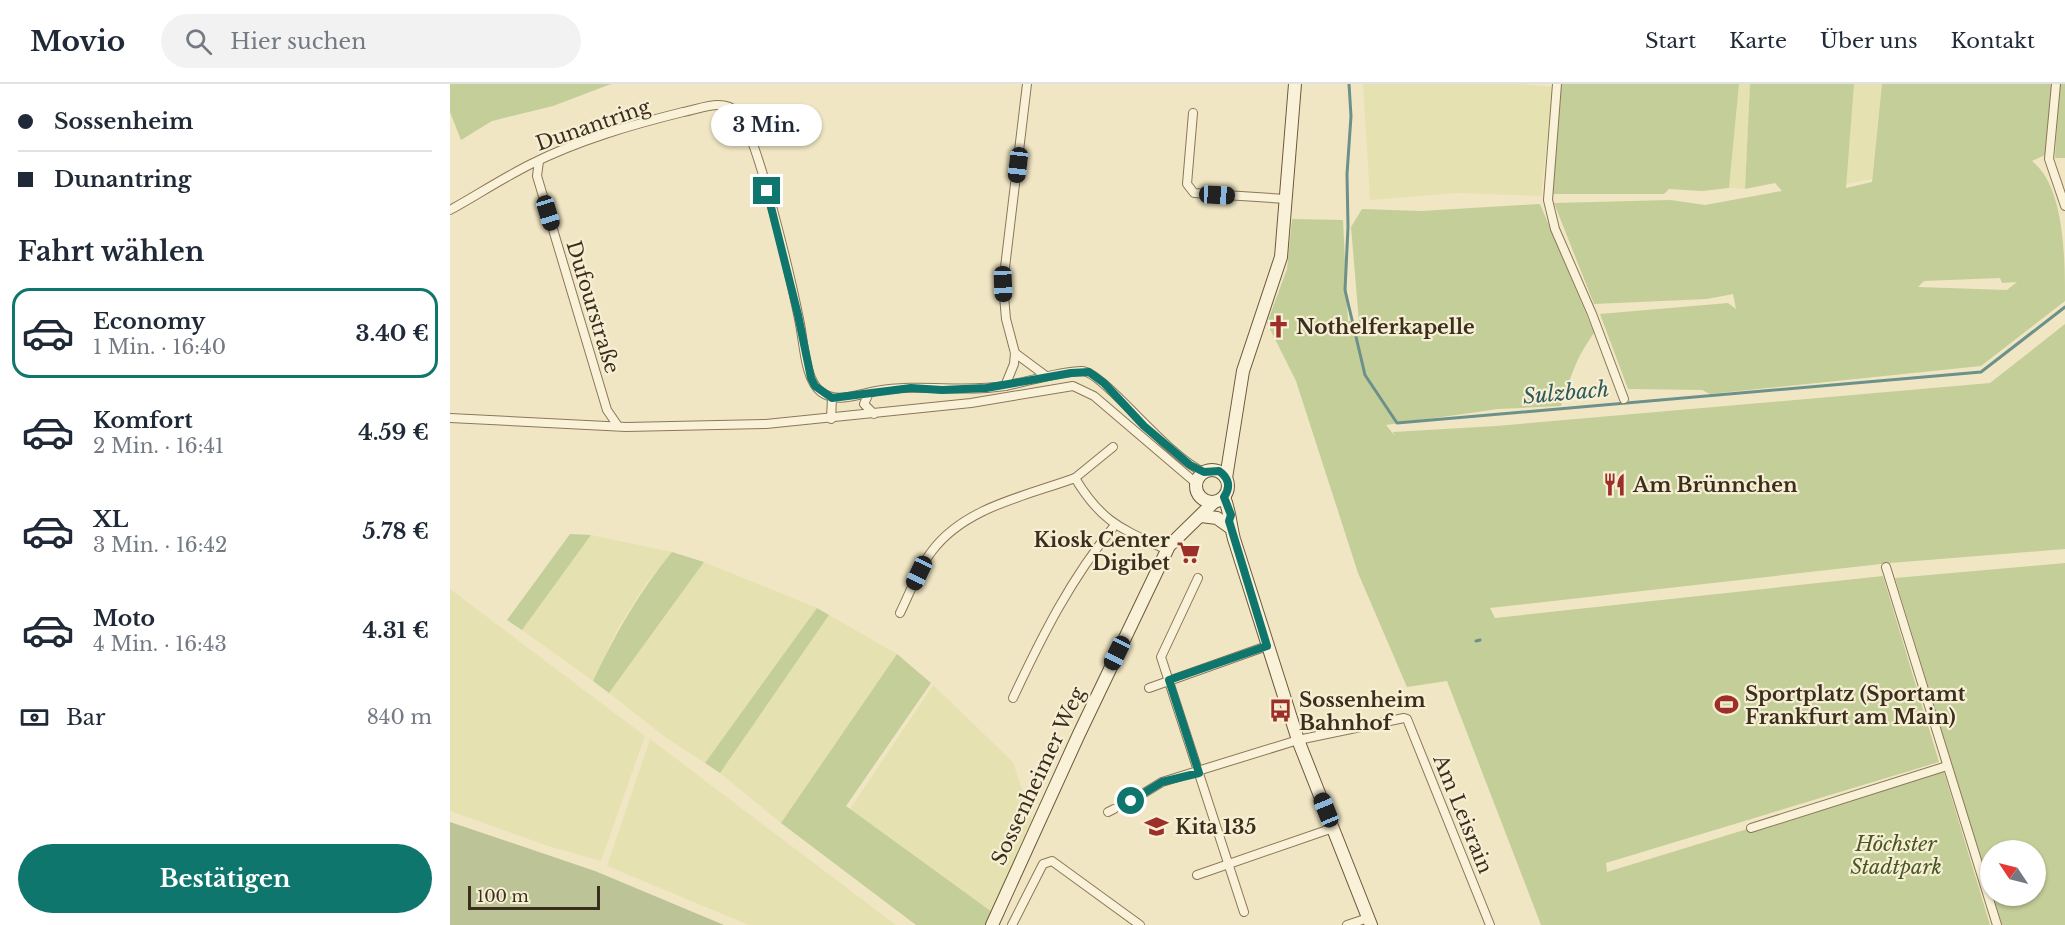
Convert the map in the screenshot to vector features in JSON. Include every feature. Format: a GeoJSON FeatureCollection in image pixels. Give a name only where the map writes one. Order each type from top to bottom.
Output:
{"type":"FeatureCollection","features":[{"type":"Feature","properties":{"kind":"main road"},"geometry":{"type":"LineString","coordinates":[[1217,501],[1228,490],[1226,478],[1243,371],[1278,270],[1295,84]]}},
{"type":"Feature","properties":{"kind":"main road"},"geometry":{"type":"LineString","coordinates":[[1230,455],[1209,471],[1197,488],[1197,519],[1217,518],[1230,525]]}},
{"type":"Feature","properties":{"kind":"main road"},"geometry":{"type":"LineString","coordinates":[[1209,471],[1226,478]]}},
{"type":"Feature","properties":{"kind":"main road"},"geometry":{"type":"LineString","coordinates":[[1197,488],[1203,500],[1217,501],[1231,515],[1230,525],[1298,740],[1370,921]]}},
{"type":"Feature","properties":{"kind":"main road","name":"Sossenheimer Weg"},"geometry":{"type":"LineString","coordinates":[[992,925],[1079,734],[1167,550],[1217,501]]}},
{"type":"Feature","properties":{"kind":"street"},"geometry":{"type":"LineString","coordinates":[[1005,386],[1016,353],[1006,319],[1003,284],[1027,84]]}},
{"type":"Feature","properties":{"kind":"street"},"geometry":{"type":"LineString","coordinates":[[1557,84],[1548,200],[1555,229],[1592,314],[1624,399]]}},
{"type":"Feature","properties":{"kind":"street"},"geometry":{"type":"LineString","coordinates":[[2055,84],[2049,159],[2065,206]]}},
{"type":"Feature","properties":{"kind":"street","name":"Dunantring"},"geometry":{"type":"LineString","coordinates":[[450,210],[539,160],[589,140],[712,105],[727,106],[738,113],[748,127],[758,158],[813,383],[832,398]]}},
{"type":"Feature","properties":{"kind":"street"},"geometry":{"type":"LineString","coordinates":[[1193,113],[1187,184],[1194,193],[1286,199]]}},
{"type":"Feature","properties":{"kind":"street","name":"Dufourstraße"},"geometry":{"type":"LineString","coordinates":[[539,160],[537,176],[607,410],[618,426]]}},
{"type":"Feature","properties":{"kind":"street"},"geometry":{"type":"LineString","coordinates":[[1016,353],[1046,376]]}},
{"type":"Feature","properties":{"kind":"street"},"geometry":{"type":"LineString","coordinates":[[831,419],[832,398],[911,388],[966,390],[1005,386],[1046,376],[1084,371],[1102,381],[1144,426],[1190,465],[1209,471]]}},
{"type":"Feature","properties":{"kind":"street"},"geometry":{"type":"LineString","coordinates":[[1094,396],[1102,381]]}},
{"type":"Feature","properties":{"kind":"street"},"geometry":{"type":"LineString","coordinates":[[450,418],[618,426],[766,423],[831,419],[971,404],[1064,386],[1080,388],[1094,396],[1135,430],[1197,488]]}},
{"type":"Feature","properties":{"kind":"street"},"geometry":{"type":"LineString","coordinates":[[869,393],[864,404],[874,414]]}},
{"type":"Feature","properties":{"kind":"street"},"geometry":{"type":"LineString","coordinates":[[1108,408],[1115,398],[1114,393]]}},
{"type":"Feature","properties":{"kind":"street"},"geometry":{"type":"LineString","coordinates":[[1135,430],[1144,426]]}},
{"type":"Feature","properties":{"kind":"street"},"geometry":{"type":"LineString","coordinates":[[900,613],[931,551],[948,533],[991,508],[1075,478],[1113,447]]}},
{"type":"Feature","properties":{"kind":"street"},"geometry":{"type":"LineString","coordinates":[[1075,478],[1094,507],[1115,525],[1167,550]]}},
{"type":"Feature","properties":{"kind":"street"},"geometry":{"type":"LineString","coordinates":[[1013,698],[1051,616],[1077,573],[1115,525]]}},
{"type":"Feature","properties":{"kind":"street"},"geometry":{"type":"LineString","coordinates":[[1886,567],[1997,925]]}},
{"type":"Feature","properties":{"kind":"street"},"geometry":{"type":"LineString","coordinates":[[1198,578],[1161,657],[1244,912]]}},
{"type":"Feature","properties":{"kind":"street"},"geometry":{"type":"LineString","coordinates":[[1149,688],[1267,646]]}},
{"type":"Feature","properties":{"kind":"street","name":"Am Leisrain"},"geometry":{"type":"LineString","coordinates":[[1298,740],[1397,717],[1407,719],[1490,925]]}},
{"type":"Feature","properties":{"kind":"street"},"geometry":{"type":"LineString","coordinates":[[1131,801],[1162,782],[1199,773],[1298,740]]}},
{"type":"Feature","properties":{"kind":"street"},"geometry":{"type":"LineString","coordinates":[[1751,828],[1947,766]]}},
{"type":"Feature","properties":{"kind":"street"},"geometry":{"type":"LineString","coordinates":[[1197,875],[1333,828]]}},
{"type":"Feature","properties":{"kind":"street","name":"Sossenheimer Weg"},"geometry":{"type":"LineString","coordinates":[[1012,925],[1043,864],[1053,861],[1140,925]]}},
{"type":"Feature","properties":{"kind":"street"},"geometry":{"type":"LineString","coordinates":[[1004,898],[1020,910]]}},
{"type":"Feature","properties":{"kind":"street"},"geometry":{"type":"LineString","coordinates":[[1347,925],[1370,921]]}},
{"type":"Feature","properties":{"kind":"shaded area"},"geometry":{"type":"Polygon","coordinates":[[[1363,84],[1519,84],[1553,87],[1541,196],[1458,193],[1370,200],[1363,84]]]}},
{"type":"Feature","properties":{"kind":"shaded area"},"geometry":{"type":"Polygon","coordinates":[[[1739,84],[1750,84],[1745,189],[1729,188],[1739,84]]]}},
{"type":"Feature","properties":{"kind":"shaded area"},"geometry":{"type":"Polygon","coordinates":[[[1854,84],[1882,84],[1872,179],[1846,184],[1854,84]]]}},
{"type":"Feature","properties":{"kind":"shaded area"},"geometry":{"type":"Polygon","coordinates":[[[591,535],[672,552],[645,585],[618,628],[593,681],[522,630],[591,535]]]}},
{"type":"Feature","properties":{"kind":"shaded area"},"geometry":{"type":"Polygon","coordinates":[[[704,562],[817,608],[705,763],[665,737],[609,693],[704,562]]]}},
{"type":"Feature","properties":{"kind":"shaded area"},"geometry":{"type":"Polygon","coordinates":[[[450,589],[645,736],[601,861],[548,846],[450,811],[450,589]]]}},
{"type":"Feature","properties":{"kind":"shaded area"},"geometry":{"type":"Polygon","coordinates":[[[829,615],[897,654],[781,823],[720,773],[829,615]]]}},
{"type":"Feature","properties":{"kind":"shaded area"},"geometry":{"type":"Polygon","coordinates":[[[933,685],[1013,762],[1032,820],[992,912],[850,809],[933,685]]]}},
{"type":"Feature","properties":{"kind":"shaded area"},"geometry":{"type":"Polygon","coordinates":[[[650,739],[896,925],[749,925],[607,866],[650,739]]]}},
{"type":"Feature","properties":{"kind":"green space"},"geometry":{"type":"Polygon","coordinates":[[[450,84],[611,84],[553,106],[492,121],[461,140],[450,112],[450,84]]]}},
{"type":"Feature","properties":{"kind":"green space"},"geometry":{"type":"Polygon","coordinates":[[[1561,84],[1739,84],[1729,188],[1702,191],[1669,189],[1664,194],[1552,194],[1561,84]]]}},
{"type":"Feature","properties":{"kind":"green space"},"geometry":{"type":"Polygon","coordinates":[[[1750,84],[1854,84],[1846,188],[1872,182],[1882,84],[2052,84],[2045,155],[2032,161],[2043,173],[2057,206],[2063,245],[2065,301],[1981,366],[1710,394],[1702,390],[1628,389],[1600,314],[1728,303],[1736,309],[1733,294],[1707,299],[1594,304],[1554,203],[1671,200],[1705,205],[1782,191],[1775,183],[1745,189],[1750,84]],[[2000,278],[1924,281],[1918,287],[2007,290],[2017,282],[2002,283],[2000,278]]]}},
{"type":"Feature","properties":{"kind":"green space"},"geometry":{"type":"Polygon","coordinates":[[[2059,84],[2065,84],[2065,158],[2055,158],[2059,84]]]}},
{"type":"Feature","properties":{"kind":"green space","name":"Höchster Stadtpark"},"geometry":{"type":"Polygon","coordinates":[[[1540,204],[1594,333],[1578,360],[1561,406],[1498,409],[1386,425],[1395,436],[1393,432],[1496,426],[1990,383],[2065,324],[2065,549],[1890,563],[1490,608],[1495,618],[1883,576],[1939,762],[1606,863],[1607,872],[1943,769],[1980,892],[1980,906],[1984,906],[1990,925],[1541,925],[1447,681],[1407,687],[1358,573],[1296,381],[1267,323],[1287,269],[1292,219],[1343,220],[1348,321],[1359,322],[1351,227],[1362,209],[1421,211],[1540,204]]]}},
{"type":"Feature","properties":{"kind":"green space"},"geometry":{"type":"Polygon","coordinates":[[[570,534],[591,535],[522,630],[507,620],[570,534]]]}},
{"type":"Feature","properties":{"kind":"green space"},"geometry":{"type":"Polygon","coordinates":[[[672,552],[704,562],[609,693],[593,681],[628,614],[672,552]]]}},
{"type":"Feature","properties":{"kind":"green space"},"geometry":{"type":"Polygon","coordinates":[[[2065,563],[2065,925],[2002,925],[1996,906],[2046,906],[2046,840],[1980,840],[1980,855],[1895,578],[2065,563]]]}},
{"type":"Feature","properties":{"kind":"green space"},"geometry":{"type":"Polygon","coordinates":[[[817,608],[829,615],[720,773],[705,763],[817,608]]]}},
{"type":"Feature","properties":{"kind":"green space"},"geometry":{"type":"Polygon","coordinates":[[[897,654],[931,683],[846,806],[992,912],[985,925],[916,925],[781,823],[897,654]]]}},
{"type":"Feature","properties":{"kind":"green space"},"geometry":{"type":"Polygon","coordinates":[[[450,822],[595,871],[724,925],[450,925],[450,822]]]}},
{"type":"Feature","properties":{"kind":"waterway","name":"Sulzbach"},"geometry":{"type":"LineString","coordinates":[[1349,84],[1351,116],[1347,174],[1348,227],[1345,290],[1365,375],[1397,423],[1981,372],[2065,307]]}},
{"type":"Feature","properties":{"kind":"waterway"},"geometry":{"type":"LineString","coordinates":[[1476,641],[1480,640]]}},
{"type":"Feature","properties":{"kind":"tunnel"},"geometry":{"type":"LineString","coordinates":[[1114,809],[1131,801]]}},
{"type":"Feature","properties":{"kind":"place","name":"Nothelferkapelle"},"geometry":{"type":"Point","coordinates":[1278,327]}},
{"type":"Feature","properties":{"kind":"place","name":"Am Brünnchen"},"geometry":{"type":"Point","coordinates":[1615,485]}},
{"type":"Feature","properties":{"kind":"place","name":"Kiosk Center Digibet"},"geometry":{"type":"Point","coordinates":[1188,552]}},
{"type":"Feature","properties":{"kind":"place","name":"Sportplatz (Sportamt Frankfurt am Main)"},"geometry":{"type":"Point","coordinates":[1727,705]}},
{"type":"Feature","properties":{"kind":"place","name":"Sossenheim Bahnhof"},"geometry":{"type":"Point","coordinates":[1281,711]}},
{"type":"Feature","properties":{"kind":"place","name":"Kita 135"},"geometry":{"type":"Point","coordinates":[1157,827]}},
{"type":"Feature","properties":{"kind":"route"},"geometry":{"type":"LineString","coordinates":[[767,191],[811,378],[815,386],[825,395],[839,398],[911,388],[966,390],[1005,386],[1046,376],[1089,372],[1104,383],[1144,426],[1190,465],[1204,472],[1219,471],[1226,478],[1228,490],[1224,497],[1231,515],[1229,521],[1267,646],[1169,680],[1199,773],[1162,782],[1131,801]]}}]}
